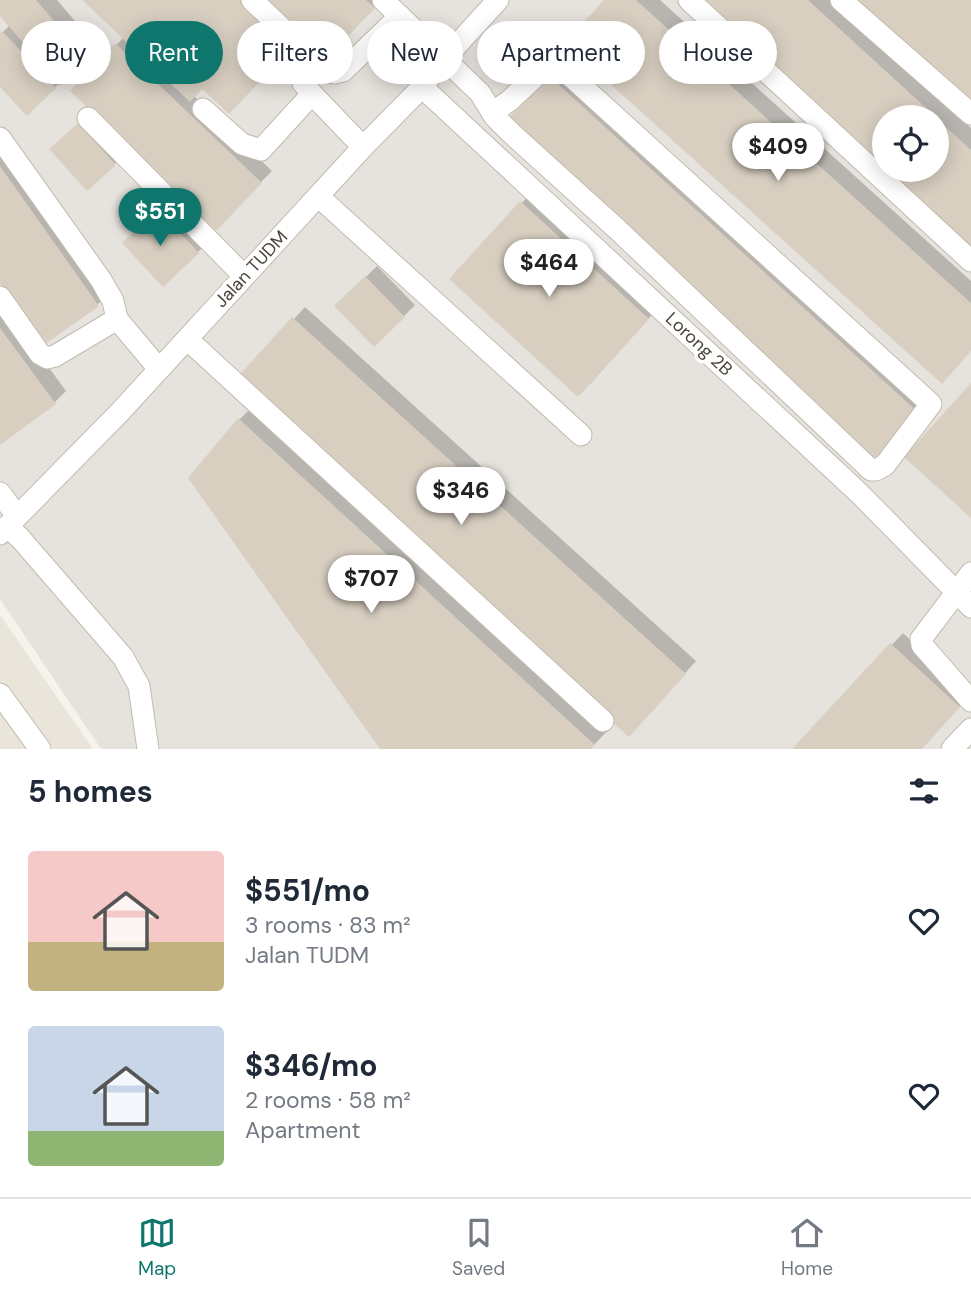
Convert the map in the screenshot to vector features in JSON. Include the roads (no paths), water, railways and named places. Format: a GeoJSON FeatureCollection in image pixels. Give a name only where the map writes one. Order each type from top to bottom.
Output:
{"type":"FeatureCollection","features":[{"type":"Feature","properties":{"kind":"street"},"geometry":{"type":"LineString","coordinates":[[252,0],[326,70],[334,73],[343,71],[400,16]]}},
{"type":"Feature","properties":{"kind":"street"},"geometry":{"type":"LineString","coordinates":[[383,0],[405,21]]}},
{"type":"Feature","properties":{"kind":"street","name":"Jalan TUDM"},"geometry":{"type":"LineString","coordinates":[[463,38],[498,0]]}},
{"type":"Feature","properties":{"kind":"street"},"geometry":{"type":"LineString","coordinates":[[689,0],[971,261]]}},
{"type":"Feature","properties":{"kind":"street"},"geometry":{"type":"LineString","coordinates":[[841,0],[971,114]]}},
{"type":"Feature","properties":{"kind":"street"},"geometry":{"type":"LineString","coordinates":[[463,76],[480,93],[492,113],[511,133],[617,229],[871,470],[885,465],[931,404],[553,60],[509,102],[492,113]]}},
{"type":"Feature","properties":{"kind":"street"},"geometry":{"type":"LineString","coordinates":[[304,84],[363,147]]}},
{"type":"Feature","properties":{"kind":"street","name":"Jalan TUDM"},"geometry":{"type":"LineString","coordinates":[[8,525],[120,412],[422,86]]}},
{"type":"Feature","properties":{"kind":"street","name":"Lorong 2B"},"geometry":{"type":"LineString","coordinates":[[422,86],[860,495],[964,599]]}},
{"type":"Feature","properties":{"kind":"street"},"geometry":{"type":"LineString","coordinates":[[203,109],[242,144],[261,150],[312,94]]}},
{"type":"Feature","properties":{"kind":"street"},"geometry":{"type":"LineString","coordinates":[[88,118],[244,276]]}},
{"type":"Feature","properties":{"kind":"street"},"geometry":{"type":"LineString","coordinates":[[0,138],[101,280],[113,301],[117,319],[159,369]]}},
{"type":"Feature","properties":{"kind":"street"},"geometry":{"type":"LineString","coordinates":[[318,196],[581,435]]}},
{"type":"Feature","properties":{"kind":"street"},"geometry":{"type":"LineString","coordinates":[[0,297],[40,354],[47,358],[55,356],[117,319]]}},
{"type":"Feature","properties":{"kind":"street"},"geometry":{"type":"LineString","coordinates":[[187,339],[603,721]]}},
{"type":"Feature","properties":{"kind":"street"},"geometry":{"type":"LineString","coordinates":[[0,493],[8,525],[123,657],[139,686],[148,749]]}},
{"type":"Feature","properties":{"kind":"street"},"geometry":{"type":"LineString","coordinates":[[971,573],[964,599],[921,639],[922,645],[971,701]]}},
{"type":"Feature","properties":{"kind":"street"},"geometry":{"type":"LineString","coordinates":[[0,694],[40,749]]}},
{"type":"Feature","properties":{"kind":"street"},"geometry":{"type":"LineString","coordinates":[[953,749],[971,729]]}}]}
